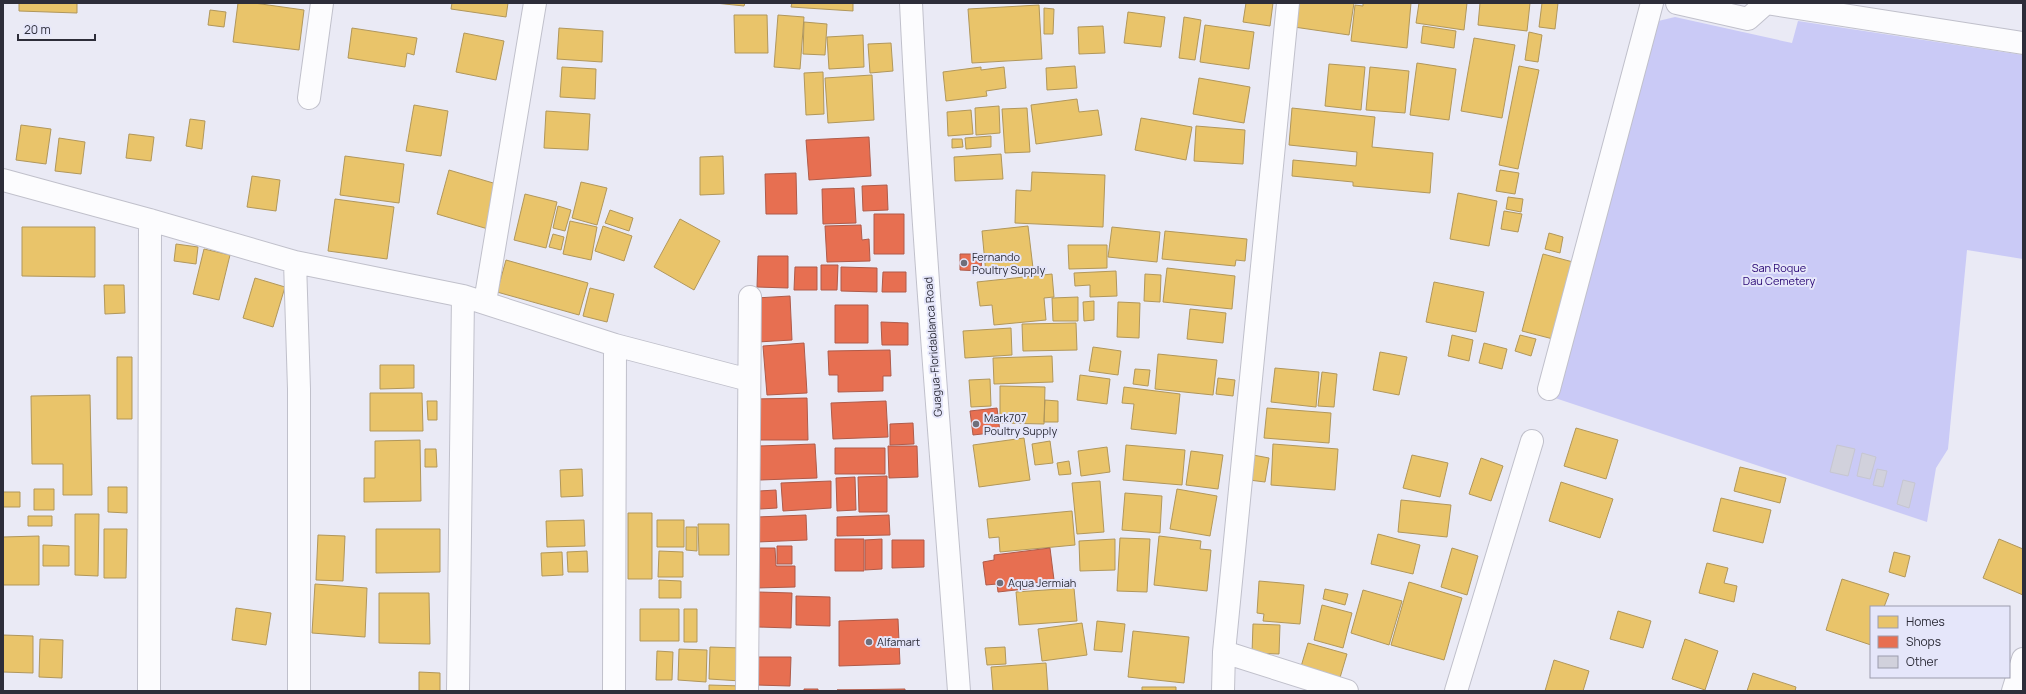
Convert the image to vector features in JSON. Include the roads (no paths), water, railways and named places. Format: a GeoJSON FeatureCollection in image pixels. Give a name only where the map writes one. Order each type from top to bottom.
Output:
{"type":"FeatureCollection","features":[{"type":"Feature","properties":{"kind":"street"},"geometry":{"type":"LineString","coordinates":[[309,98],[322,3]]}},
{"type":"Feature","properties":{"kind":"street"},"geometry":{"type":"LineString","coordinates":[[485,302],[535,3]]}},
{"type":"Feature","properties":{"kind":"street","name":"Guagua-Floridablanca Road"},"geometry":{"type":"LineString","coordinates":[[911,3],[924,225],[959,691]]}},
{"type":"Feature","properties":{"kind":"street"},"geometry":{"type":"LineString","coordinates":[[1223,691],[1224,652],[1288,3]]}},
{"type":"Feature","properties":{"kind":"street"},"geometry":{"type":"LineString","coordinates":[[1549,389],[1652,3]]}},
{"type":"Feature","properties":{"kind":"street"},"geometry":{"type":"LineString","coordinates":[[1677,3],[1748,19],[1766,3],[2023,43]]}},
{"type":"Feature","properties":{"kind":"street"},"geometry":{"type":"LineString","coordinates":[[3,180],[150,220],[295,262],[463,296],[615,345],[750,380]]}},
{"type":"Feature","properties":{"kind":"street"},"geometry":{"type":"LineString","coordinates":[[148,691],[150,220]]}},
{"type":"Feature","properties":{"kind":"street"},"geometry":{"type":"LineString","coordinates":[[295,262],[299,389],[300,691]]}},
{"type":"Feature","properties":{"kind":"street"},"geometry":{"type":"LineString","coordinates":[[458,691],[463,296]]}},
{"type":"Feature","properties":{"kind":"street"},"geometry":{"type":"LineString","coordinates":[[747,691],[750,297]]}},
{"type":"Feature","properties":{"kind":"street"},"geometry":{"type":"LineString","coordinates":[[614,691],[615,345]]}},
{"type":"Feature","properties":{"kind":"street"},"geometry":{"type":"LineString","coordinates":[[1456,691],[1532,441]]}},
{"type":"Feature","properties":{"kind":"street"},"geometry":{"type":"LineString","coordinates":[[1224,652],[1347,691]]}},
{"type":"Feature","properties":{"kind":"street"},"geometry":{"type":"LineString","coordinates":[[2013,691],[2023,659]]}},
{"type":"Feature","properties":{"kind":"place","name":"Fernando Poultry Supply"},"geometry":{"type":"Point","coordinates":[964,263]}},
{"type":"Feature","properties":{"kind":"place","name":"Mark707 Poultry Supply"},"geometry":{"type":"Point","coordinates":[976,424]}},
{"type":"Feature","properties":{"kind":"place","name":"Aqua Jermiah"},"geometry":{"type":"Point","coordinates":[1000,583]}},
{"type":"Feature","properties":{"kind":"place","name":"Alfamart"},"geometry":{"type":"Point","coordinates":[869,642]}},
{"type":"Feature","properties":{"kind":"park label","name":"San Roque Dau Cemetery"},"geometry":{"type":"Point","coordinates":[1779,274]}}]}
